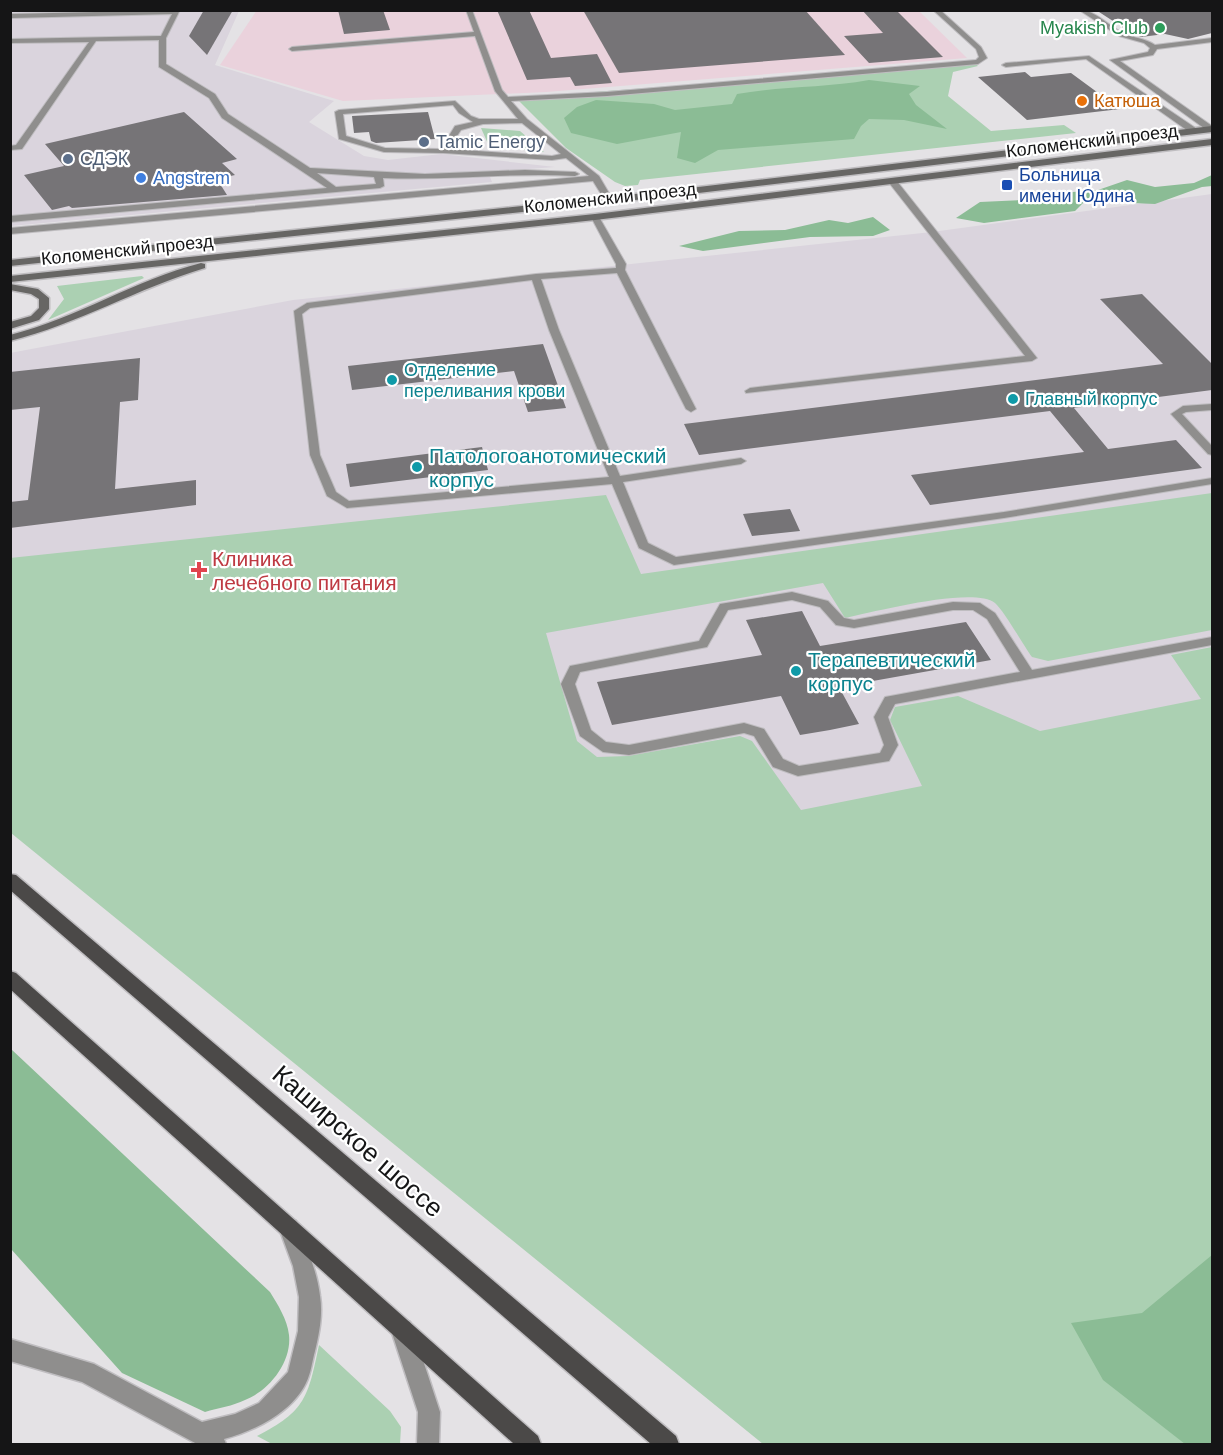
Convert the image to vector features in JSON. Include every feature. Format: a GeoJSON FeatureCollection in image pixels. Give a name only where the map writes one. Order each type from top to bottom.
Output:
{"type":"FeatureCollection","features":[{"type":"Feature","properties":{"kind":"main road","name":"Коломенский проезд"},"geometry":{"type":"LineString","coordinates":[[10,263],[609,200],[1211,129]]}},
{"type":"Feature","properties":{"kind":"main road","name":"Коломенский проезд"},"geometry":{"type":"LineString","coordinates":[[10,279],[595,217],[1212,142]]}},
{"type":"Feature","properties":{"kind":"main road"},"geometry":{"type":"LineString","coordinates":[[10,338],[58,324],[191,268],[215,262],[322,246]]}},
{"type":"Feature","properties":{"kind":"main road"},"geometry":{"type":"LineString","coordinates":[[10,287],[34,291],[44,298],[44,309],[35,318],[10,326]]}},
{"type":"Feature","properties":{"kind":"main road","name":"Каширское шоссе"},"geometry":{"type":"LineString","coordinates":[[10,880],[668,1444]]}},
{"type":"Feature","properties":{"kind":"main road"},"geometry":{"type":"LineString","coordinates":[[10,978],[530,1444]]}},
{"type":"Feature","properties":{"kind":"street"},"geometry":{"type":"LineString","coordinates":[[10,1350],[86,1372],[208,1439],[267,1411],[297,1378],[309,1330],[310,1297],[303,1266],[289,1227]]}},
{"type":"Feature","properties":{"kind":"street"},"geometry":{"type":"LineString","coordinates":[[401,1327],[429,1412],[428,1444]]}},
{"type":"Feature","properties":{"kind":"lane"},"geometry":{"type":"LineString","coordinates":[[469,10],[499,91],[524,121],[594,177],[609,200]]}},
{"type":"Feature","properties":{"kind":"lane"},"geometry":{"type":"LineString","coordinates":[[505,99],[607,94],[978,62],[983,58],[979,48],[936,10]]}},
{"type":"Feature","properties":{"kind":"lane"},"geometry":{"type":"LineString","coordinates":[[1083,10],[1121,35],[1146,42],[1154,47],[1212,40]]}},
{"type":"Feature","properties":{"kind":"lane"},"geometry":{"type":"LineString","coordinates":[[12,15],[176,11],[163,38],[162,65],[212,96],[225,116],[308,170],[334,190]]}},
{"type":"Feature","properties":{"kind":"lane"},"geometry":{"type":"LineString","coordinates":[[292,49],[479,34]]}},
{"type":"Feature","properties":{"kind":"lane"},"geometry":{"type":"LineString","coordinates":[[10,41],[163,38]]}},
{"type":"Feature","properties":{"kind":"lane"},"geometry":{"type":"LineString","coordinates":[[10,158],[15,147],[94,39]]}},
{"type":"Feature","properties":{"kind":"lane"},"geometry":{"type":"LineString","coordinates":[[1154,47],[1151,54],[1114,60],[1211,129]]}},
{"type":"Feature","properties":{"kind":"lane"},"geometry":{"type":"LineString","coordinates":[[1006,65],[1087,57],[1194,131]]}},
{"type":"Feature","properties":{"kind":"lane"},"geometry":{"type":"LineString","coordinates":[[482,123],[467,118],[455,103],[339,112],[342,137],[384,150],[566,156]]}},
{"type":"Feature","properties":{"kind":"lane"},"geometry":{"type":"LineString","coordinates":[[443,151],[458,128],[482,123],[524,121]]}},
{"type":"Feature","properties":{"kind":"lane"},"geometry":{"type":"LineString","coordinates":[[308,170],[443,177],[542,171],[594,177]]}},
{"type":"Feature","properties":{"kind":"lane"},"geometry":{"type":"LineString","coordinates":[[378,174],[380,186]]}},
{"type":"Feature","properties":{"kind":"lane"},"geometry":{"type":"LineString","coordinates":[[10,219],[380,186],[544,175],[594,177]]}},
{"type":"Feature","properties":{"kind":"lane"},"geometry":{"type":"LineString","coordinates":[[10,231],[594,177]]}},
{"type":"Feature","properties":{"kind":"lane"},"geometry":{"type":"LineString","coordinates":[[750,391],[1032,358],[893,182]]}},
{"type":"Feature","properties":{"kind":"lane"},"geometry":{"type":"LineString","coordinates":[[595,217],[621,264],[620,270],[691,409]]}},
{"type":"Feature","properties":{"kind":"lane"},"geometry":{"type":"LineString","coordinates":[[620,270],[536,277],[307,306],[297,314],[315,455],[331,494],[347,504],[617,480],[741,461]]}},
{"type":"Feature","properties":{"kind":"lane"},"geometry":{"type":"LineString","coordinates":[[536,277],[554,330],[644,545],[674,561],[993,516],[1212,481]]}},
{"type":"Feature","properties":{"kind":"lane"},"geometry":{"type":"LineString","coordinates":[[1212,407],[1183,409],[1176,414],[1212,452]]}},
{"type":"Feature","properties":{"kind":"lane"},"geometry":{"type":"LineString","coordinates":[[1029,675],[991,616],[976,606],[953,606],[854,624],[840,622],[824,604],[792,596],[724,607],[703,644],[575,669],[568,684],[585,733],[603,747],[629,750],[744,728],[759,732],[778,763],[798,771],[884,757],[891,745],[881,717],[890,700],[1029,675],[1212,641]]}},
{"type":"Feature","properties":{"kind":"shaded area"},"geometry":{"type":"Polygon","coordinates":[[[257,10],[919,11],[967,58],[546,92],[343,101],[220,65],[257,10]]]}},
{"type":"Feature","properties":{"kind":"shaded area"},"geometry":{"type":"Polygon","coordinates":[[[11,11],[239,11],[215,65],[334,101],[309,122],[364,156],[388,160],[441,154],[555,167],[488,172],[492,182],[11,226],[11,11]]]}},
{"type":"Feature","properties":{"kind":"shaded area"},"geometry":{"type":"Polygon","coordinates":[[[1212,194],[1212,1444],[11,714],[10,353],[293,300],[932,232],[1212,194]]]}},
{"type":"Feature","properties":{"kind":"green space"},"geometry":{"type":"Polygon","coordinates":[[[975,63],[978,66],[953,72],[948,96],[991,131],[1064,125],[1076,133],[640,180],[638,185],[625,186],[615,182],[566,148],[516,98],[975,63]]]}},
{"type":"Feature","properties":{"kind":"green space"},"geometry":{"type":"Polygon","coordinates":[[[869,80],[920,86],[909,94],[916,105],[947,129],[904,120],[869,119],[861,126],[854,139],[718,150],[695,163],[677,158],[681,132],[617,144],[571,133],[564,118],[577,107],[596,100],[654,104],[675,110],[732,104],[737,94],[754,91],[869,80]]]}},
{"type":"Feature","properties":{"kind":"green space"},"geometry":{"type":"Polygon","coordinates":[[[481,128],[520,131],[544,152],[489,146],[481,128]]]}},
{"type":"Feature","properties":{"kind":"green space"},"geometry":{"type":"Polygon","coordinates":[[[1212,175],[1212,186],[1202,187],[1155,204],[1085,201],[1075,211],[984,223],[956,218],[980,202],[1045,199],[1060,193],[1098,190],[1127,180],[1155,187],[1194,183],[1212,175]]]}},
{"type":"Feature","properties":{"kind":"green space"},"geometry":{"type":"Polygon","coordinates":[[[873,217],[890,230],[873,236],[810,237],[703,251],[679,246],[739,231],[785,230],[829,220],[848,223],[873,217]]]}},
{"type":"Feature","properties":{"kind":"green space"},"geometry":{"type":"Polygon","coordinates":[[[142,276],[144,278],[48,320],[64,299],[57,286],[142,276]]]}},
{"type":"Feature","properties":{"kind":"green space"},"geometry":{"type":"Polygon","coordinates":[[[1212,493],[1212,630],[1048,661],[1032,657],[995,603],[966,597],[946,599],[899,606],[845,618],[823,583],[546,633],[577,741],[597,757],[628,756],[740,736],[752,741],[801,810],[922,786],[890,720],[895,707],[958,696],[1040,731],[1201,699],[1171,655],[1212,647],[1212,1444],[763,1444],[11,833],[10,558],[606,495],[641,574],[1212,493]]]}},
{"type":"Feature","properties":{"kind":"green space"},"geometry":{"type":"Polygon","coordinates":[[[11,1049],[270,1292],[286,1323],[289,1345],[283,1365],[277,1374],[254,1396],[205,1412],[122,1373],[11,1249],[11,1049]]]}},
{"type":"Feature","properties":{"kind":"green space"},"geometry":{"type":"Polygon","coordinates":[[[1212,1255],[1212,1444],[1185,1444],[1103,1380],[1071,1323],[1142,1313],[1212,1255]]]}},
{"type":"Feature","properties":{"kind":"green space"},"geometry":{"type":"Polygon","coordinates":[[[319,1345],[390,1411],[401,1427],[400,1444],[272,1444],[257,1436],[286,1419],[302,1401],[312,1378],[319,1345]]]}},
{"type":"Feature","properties":{"kind":"building"},"geometry":{"type":"Polygon","coordinates":[[[204,10],[233,10],[207,55],[189,36],[204,10]]]}},
{"type":"Feature","properties":{"kind":"building"},"geometry":{"type":"Polygon","coordinates":[[[338,10],[383,10],[390,30],[344,34],[338,10]]]}},
{"type":"Feature","properties":{"kind":"building"},"geometry":{"type":"Polygon","coordinates":[[[497,10],[529,10],[551,58],[597,54],[612,83],[575,86],[570,77],[527,80],[497,10]]]}},
{"type":"Feature","properties":{"kind":"building"},"geometry":{"type":"Polygon","coordinates":[[[583,10],[805,10],[845,55],[619,73],[583,10]]]}},
{"type":"Feature","properties":{"kind":"building"},"geometry":{"type":"Polygon","coordinates":[[[862,10],[896,10],[943,57],[869,63],[844,36],[883,33],[862,10]]]}},
{"type":"Feature","properties":{"kind":"building"},"geometry":{"type":"Polygon","coordinates":[[[1096,10],[1212,10],[1212,33],[1188,39],[1165,34],[1141,37],[1096,10]]]}},
{"type":"Feature","properties":{"kind":"building"},"geometry":{"type":"Polygon","coordinates":[[[1025,72],[1031,77],[1071,73],[1120,109],[1027,120],[978,77],[1025,72]]]}},
{"type":"Feature","properties":{"kind":"building"},"geometry":{"type":"Polygon","coordinates":[[[184,112],[237,159],[222,163],[235,175],[217,179],[227,195],[72,208],[69,206],[52,210],[24,175],[64,166],[45,144],[184,112]]]}},
{"type":"Feature","properties":{"kind":"building"},"geometry":{"type":"Polygon","coordinates":[[[428,112],[435,139],[376,143],[371,141],[369,132],[354,133],[352,116],[428,112]]]}},
{"type":"Feature","properties":{"kind":"building","name":"Главный корпус"},"geometry":{"type":"Polygon","coordinates":[[[1142,294],[1212,364],[1212,390],[1074,408],[1108,449],[1176,440],[1202,468],[930,505],[911,475],[1084,452],[1050,411],[699,455],[684,424],[1163,364],[1100,299],[1142,294]]]}},
{"type":"Feature","properties":{"kind":"building","name":"Отделение переливания крови"},"geometry":{"type":"Polygon","coordinates":[[[543,344],[566,408],[528,412],[514,371],[352,390],[348,366],[543,344]]]}},
{"type":"Feature","properties":{"kind":"building"},"geometry":{"type":"Polygon","coordinates":[[[140,358],[138,400],[120,402],[115,489],[196,480],[196,505],[10,528],[10,502],[28,500],[40,407],[10,410],[10,372],[140,358]]]}},
{"type":"Feature","properties":{"kind":"building","name":"Патологоанотомический корпус"},"geometry":{"type":"Polygon","coordinates":[[[482,447],[488,470],[350,487],[346,464],[482,447]]]}},
{"type":"Feature","properties":{"kind":"building"},"geometry":{"type":"Polygon","coordinates":[[[790,509],[800,531],[752,536],[743,514],[790,509]]]}},
{"type":"Feature","properties":{"kind":"building","name":"Терапевтический корпус"},"geometry":{"type":"Polygon","coordinates":[[[802,611],[820,646],[966,622],[991,660],[839,687],[859,724],[830,730],[800,735],[781,696],[612,725],[597,682],[762,655],[746,620],[802,611]]]}},
{"type":"Feature","properties":{"kind":"place","name":"Myakish Club"},"geometry":{"type":"Point","coordinates":[1160,28]}},
{"type":"Feature","properties":{"kind":"place","name":"Катюша"},"geometry":{"type":"Point","coordinates":[1082,101]}},
{"type":"Feature","properties":{"kind":"place","name":"Tamic Energy"},"geometry":{"type":"Point","coordinates":[424,142]}},
{"type":"Feature","properties":{"kind":"place","name":"СДЭК"},"geometry":{"type":"Point","coordinates":[68,159]}},
{"type":"Feature","properties":{"kind":"place","name":"Angstrem"},"geometry":{"type":"Point","coordinates":[141,178]}},
{"type":"Feature","properties":{"kind":"place","name":"Больница имени Юдина"},"geometry":{"type":"Point","coordinates":[1007,185]}},
{"type":"Feature","properties":{"kind":"place","name":"Отделение переливания крови"},"geometry":{"type":"Point","coordinates":[392,380]}},
{"type":"Feature","properties":{"kind":"place","name":"Главный корпус"},"geometry":{"type":"Point","coordinates":[1013,399]}},
{"type":"Feature","properties":{"kind":"place","name":"Патологоанотомический корпус"},"geometry":{"type":"Point","coordinates":[417,467]}},
{"type":"Feature","properties":{"kind":"place","name":"Клиника лечебного питания"},"geometry":{"type":"Point","coordinates":[199,570]}},
{"type":"Feature","properties":{"kind":"place","name":"Терапевтический корпус"},"geometry":{"type":"Point","coordinates":[796,671]}}]}
